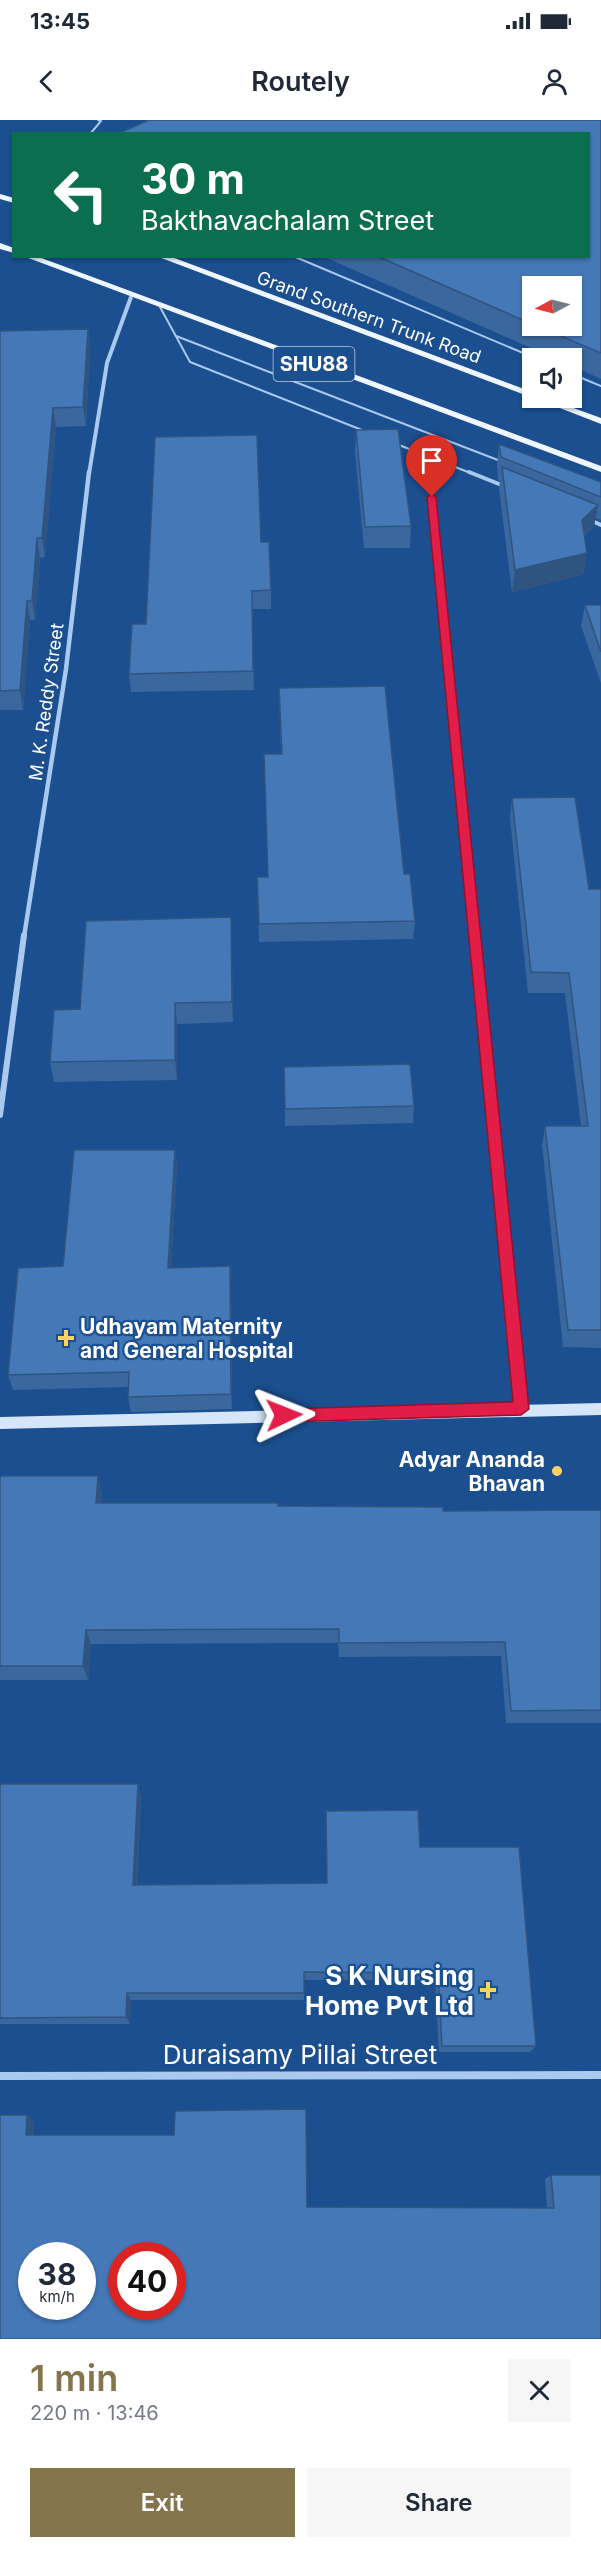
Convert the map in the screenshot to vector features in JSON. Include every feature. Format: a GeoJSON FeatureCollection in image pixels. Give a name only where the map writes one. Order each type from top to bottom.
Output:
{"type":"FeatureCollection","features":[{"type":"Feature","properties":{"kind":"main road","name":"SHU88"},"geometry":{"type":"LineString","coordinates":[[32,258],[131,297],[601,469]]}},
{"type":"Feature","properties":{"kind":"main road","name":"Grand Southern Trunk Road"},"geometry":{"type":"LineString","coordinates":[[165,258],[522,391]]}},
{"type":"Feature","properties":{"kind":"main road"},"geometry":{"type":"LineString","coordinates":[[567,408],[601,420]]}},
{"type":"Feature","properties":{"kind":"street","name":"M. K. Reddy Street"},"geometry":{"type":"LineString","coordinates":[[0,1115],[21,954],[66,669],[91,456],[107,363],[131,297]]}},
{"type":"Feature","properties":{"kind":"street"},"geometry":{"type":"LineString","coordinates":[[432,497],[521,1409]]}},
{"type":"Feature","properties":{"kind":"street"},"geometry":{"type":"LineString","coordinates":[[0,1423],[521,1409],[601,1409]]}},
{"type":"Feature","properties":{"kind":"street","name":"Duraisamy Pillai Street"},"geometry":{"type":"LineString","coordinates":[[0,2076],[601,2075]]}},
{"type":"Feature","properties":{"kind":"lane"},"geometry":{"type":"LineString","coordinates":[[92,132],[101,121],[99,120]]}},
{"type":"Feature","properties":{"kind":"lane"},"geometry":{"type":"LineString","coordinates":[[298,258],[522,353]]}},
{"type":"Feature","properties":{"kind":"lane"},"geometry":{"type":"LineString","coordinates":[[160,307],[190,362],[368,433]]}},
{"type":"Feature","properties":{"kind":"lane"},"geometry":{"type":"LineString","coordinates":[[176,336],[511,465]]}},
{"type":"Feature","properties":{"kind":"lane"},"geometry":{"type":"LineString","coordinates":[[582,378],[601,386]]}},
{"type":"Feature","properties":{"kind":"lane"},"geometry":{"type":"LineString","coordinates":[[390,441],[512,490]]}},
{"type":"Feature","properties":{"kind":"lane"},"geometry":{"type":"LineString","coordinates":[[579,516],[601,525]]}},
{"type":"Feature","properties":{"kind":"building"},"geometry":{"type":"Polygon","coordinates":[[[149,120],[601,120],[601,353],[561,336],[582,336],[582,276],[522,276],[522,320],[382,258],[590,258],[590,132],[122,132],[149,120]]]}},
{"type":"Feature","properties":{"kind":"building"},"geometry":{"type":"Polygon","coordinates":[[[88,329],[83,407],[53,408],[42,538],[37,538],[32,601],[27,601],[20,690],[0,691],[0,331],[88,329]]]}},
{"type":"Feature","properties":{"kind":"building"},"geometry":{"type":"Polygon","coordinates":[[[398,429],[411,526],[365,527],[356,430],[398,429]]]}},
{"type":"Feature","properties":{"kind":"building"},"geometry":{"type":"Polygon","coordinates":[[[257,435],[261,542],[269,542],[271,590],[252,591],[253,671],[129,674],[132,624],[146,624],[155,437],[257,435]]]}},
{"type":"Feature","properties":{"kind":"building"},"geometry":{"type":"Polygon","coordinates":[[[499,444],[601,482],[601,497],[501,457],[499,444]]]}},
{"type":"Feature","properties":{"kind":"building"},"geometry":{"type":"Polygon","coordinates":[[[502,467],[598,505],[582,520],[587,553],[515,570],[502,467]]]}},
{"type":"Feature","properties":{"kind":"building"},"geometry":{"type":"Polygon","coordinates":[[[585,605],[601,605],[601,652],[585,605]]]}},
{"type":"Feature","properties":{"kind":"building"},"geometry":{"type":"Polygon","coordinates":[[[385,686],[404,874],[410,874],[415,921],[259,924],[257,877],[268,877],[264,754],[282,754],[279,688],[385,686]]]}},
{"type":"Feature","properties":{"kind":"building"},"geometry":{"type":"Polygon","coordinates":[[[575,797],[589,889],[601,889],[601,1330],[568,1330],[545,1126],[588,1126],[569,973],[531,972],[512,798],[575,797]]]}},
{"type":"Feature","properties":{"kind":"building"},"geometry":{"type":"Polygon","coordinates":[[[231,917],[232,1002],[175,1003],[175,1060],[50,1062],[54,1010],[80,1009],[86,921],[231,917]]]}},
{"type":"Feature","properties":{"kind":"building"},"geometry":{"type":"Polygon","coordinates":[[[410,1064],[414,1106],[285,1109],[284,1067],[410,1064]]]}},
{"type":"Feature","properties":{"kind":"building"},"geometry":{"type":"Polygon","coordinates":[[[74,1150],[175,1150],[168,1268],[230,1266],[231,1394],[128,1397],[129,1372],[8,1375],[18,1268],[63,1266],[74,1150]]]}},
{"type":"Feature","properties":{"kind":"building"},"geometry":{"type":"Polygon","coordinates":[[[0,1476],[98,1476],[96,1503],[278,1503],[278,1506],[443,1507],[443,1511],[601,1510],[601,1710],[511,1711],[505,1642],[339,1643],[339,1629],[86,1630],[83,1666],[0,1666],[0,1476]]]}},
{"type":"Feature","properties":{"kind":"building"},"geometry":{"type":"Polygon","coordinates":[[[0,1784],[138,1784],[133,1885],[327,1883],[326,1811],[418,1810],[420,1847],[519,1847],[536,2046],[442,2046],[438,1973],[304,1972],[304,1993],[127,1993],[126,2017],[0,2018],[0,1784]]]}},
{"type":"Feature","properties":{"kind":"building"},"geometry":{"type":"Polygon","coordinates":[[[306,2109],[307,2207],[554,2208],[551,2175],[601,2175],[601,2339],[0,2339],[0,2115],[27,2115],[26,2135],[174,2135],[175,2111],[306,2109]]]}},
{"type":"Feature","properties":{"kind":"place","name":"Udhayam Maternity and General Hospital"},"geometry":{"type":"Point","coordinates":[66,1338]}},
{"type":"Feature","properties":{"kind":"place","name":"Adyar Ananda Bhavan"},"geometry":{"type":"Point","coordinates":[557,1471]}},
{"type":"Feature","properties":{"kind":"place","name":"S K Nursing Home Pvt Ltd"},"geometry":{"type":"Point","coordinates":[488,1990]}},
{"type":"Feature","properties":{"kind":"route"},"geometry":{"type":"LineString","coordinates":[[284,1415],[521,1409],[432,497]]}}]}
